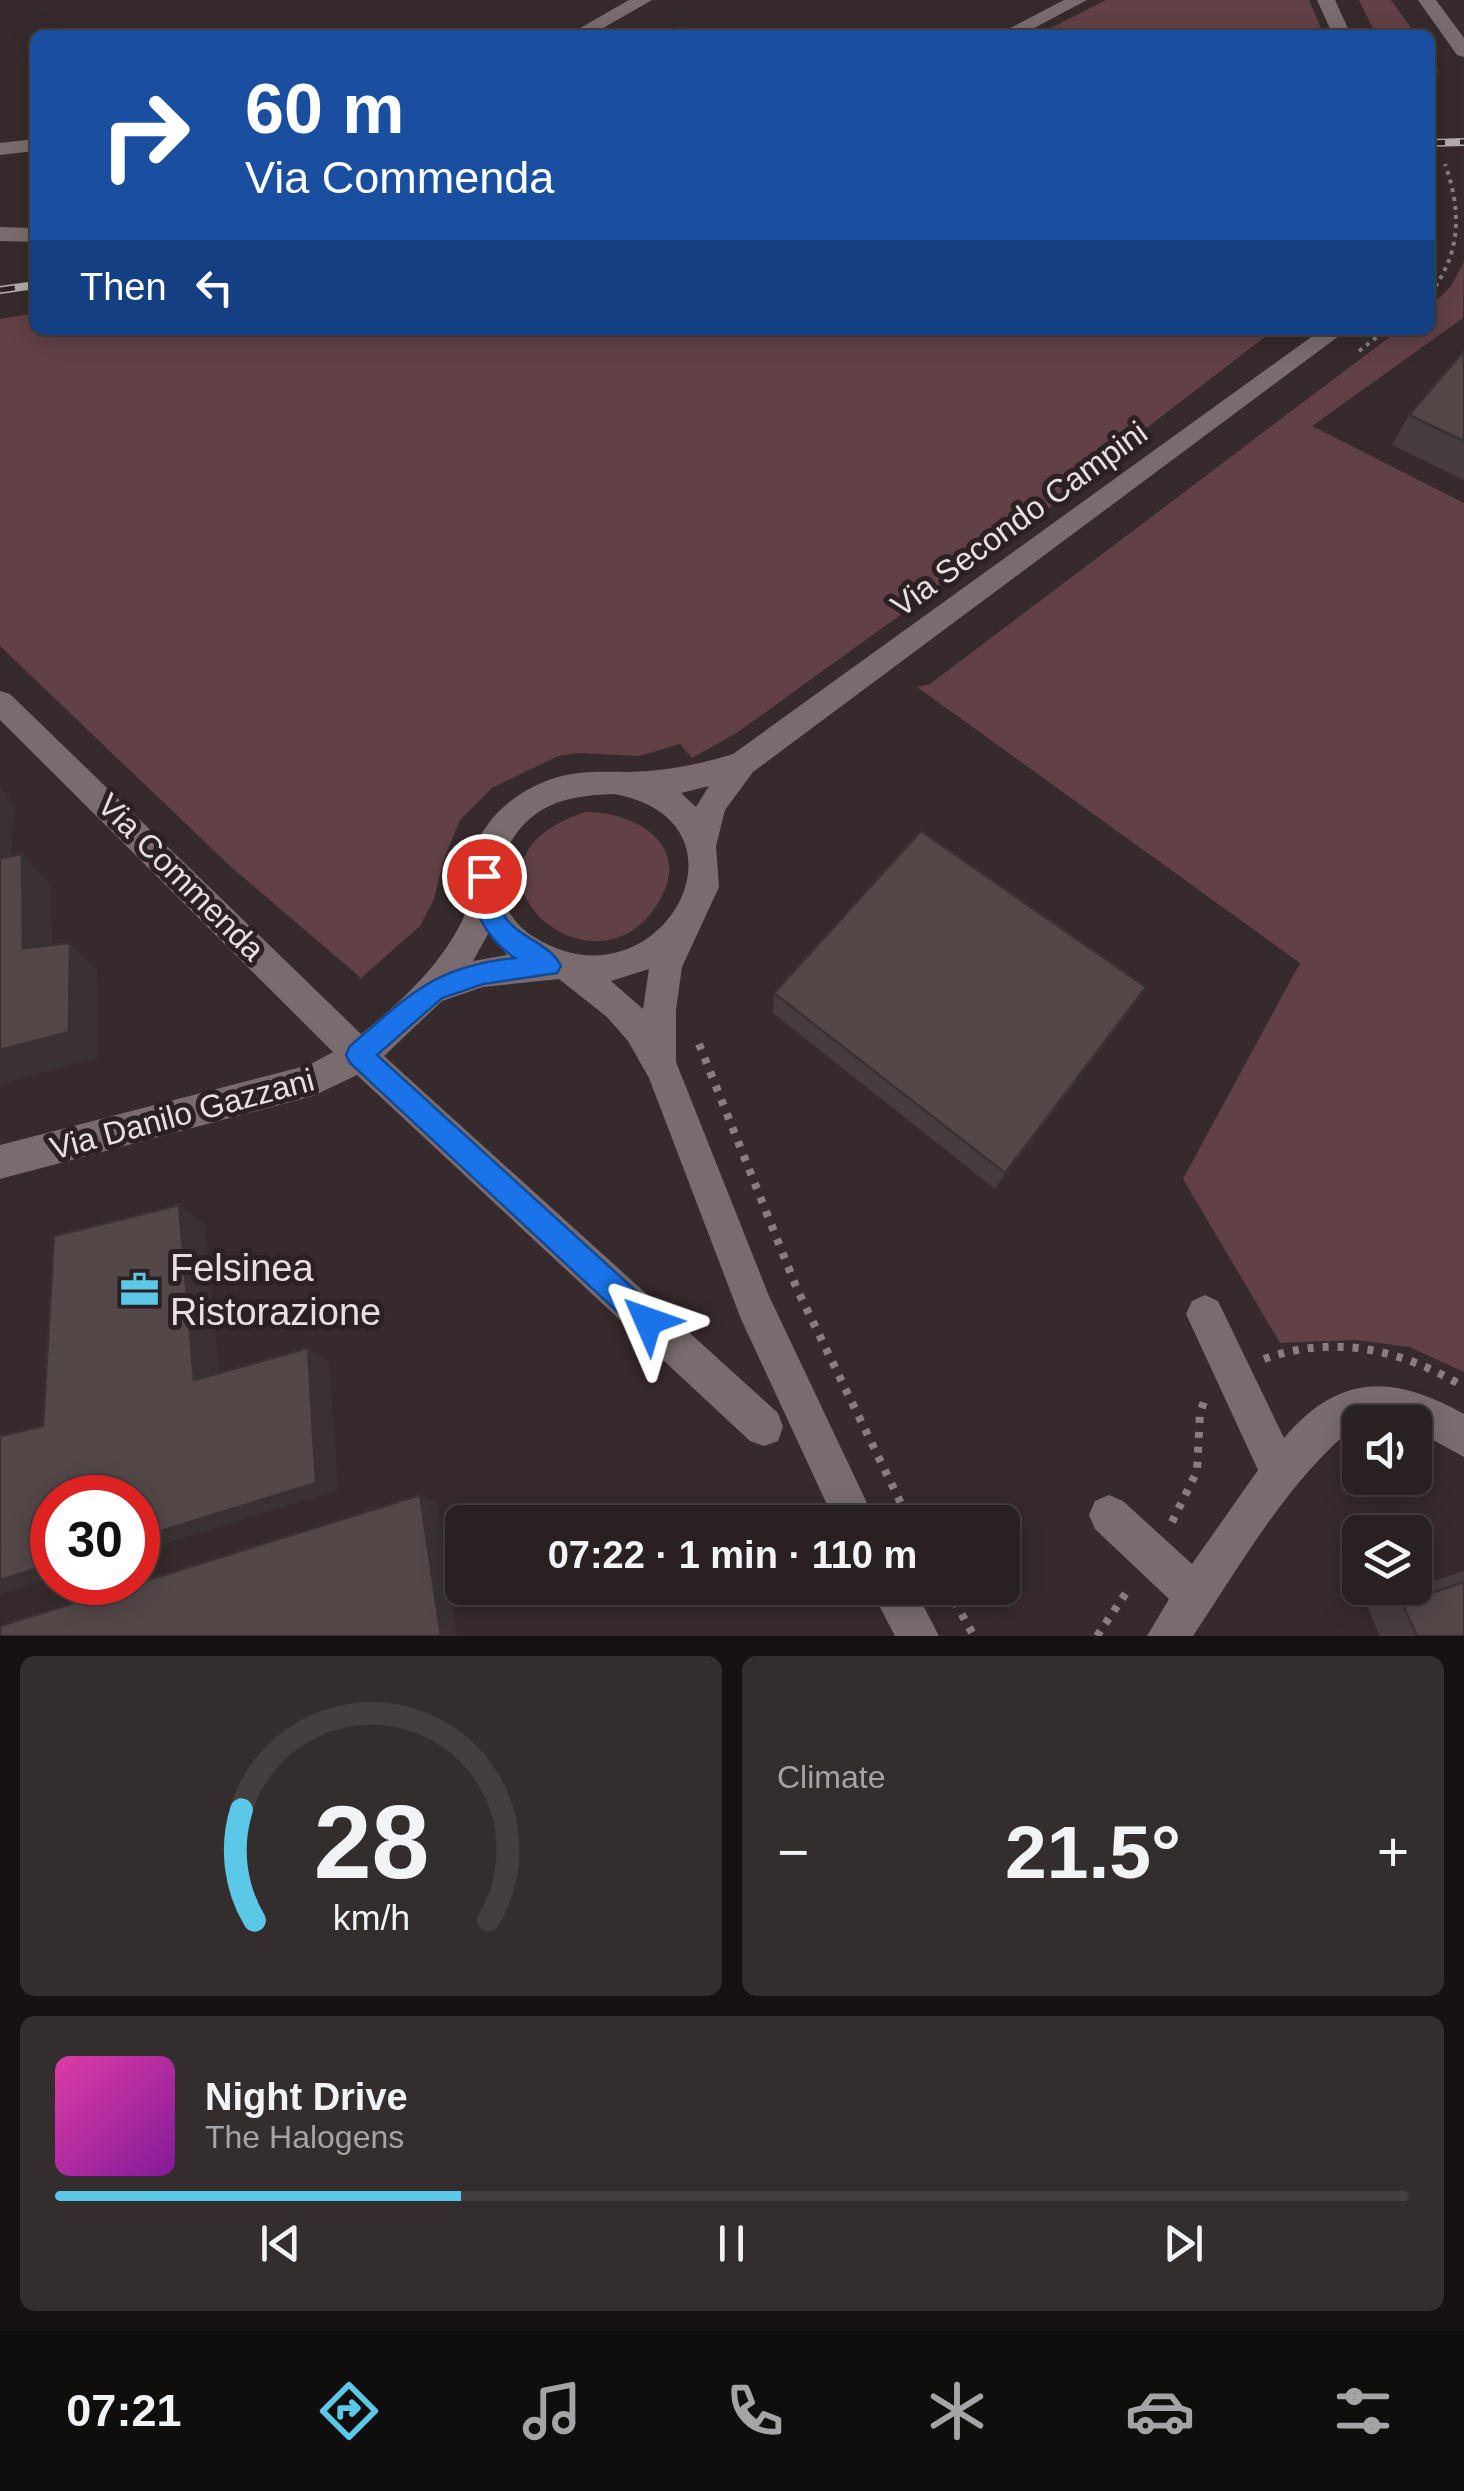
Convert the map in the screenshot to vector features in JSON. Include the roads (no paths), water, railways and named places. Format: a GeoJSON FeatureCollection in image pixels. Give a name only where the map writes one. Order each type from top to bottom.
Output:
{"type":"FeatureCollection","features":[{"type":"Feature","properties":{"kind":"street"},"geometry":{"type":"LineString","coordinates":[[587,30],[643,0]]}},
{"type":"Feature","properties":{"kind":"street"},"geometry":{"type":"LineString","coordinates":[[1016,30],[1078,0]]}},
{"type":"Feature","properties":{"kind":"street"},"geometry":{"type":"LineString","coordinates":[[1326,0],[1340,30]]}},
{"type":"Feature","properties":{"kind":"street"},"geometry":{"type":"LineString","coordinates":[[1427,0],[1464,51]]}},
{"type":"Feature","properties":{"kind":"street"},"geometry":{"type":"LineString","coordinates":[[0,149],[30,146]]}},
{"type":"Feature","properties":{"kind":"street"},"geometry":{"type":"LineString","coordinates":[[0,234],[30,234]]}},
{"type":"Feature","properties":{"kind":"street","name":"Via Secondo Campini"},"geometry":{"type":"LineString","coordinates":[[701,846],[712,806],[743,763],[1329,335]]}},
{"type":"Feature","properties":{"kind":"street","name":"Via Commenda"},"geometry":{"type":"LineString","coordinates":[[0,702],[110,805],[359,1055],[764,1427]]}},
{"type":"Feature","properties":{"kind":"street","name":"Via Secondo Campini"},"geometry":{"type":"LineString","coordinates":[[617,780],[687,781],[743,763]]}},
{"type":"Feature","properties":{"kind":"street"},"geometry":{"type":"LineString","coordinates":[[664,1070],[658,996],[666,960],[697,904],[704,876],[701,846],[689,822],[670,802],[645,788],[617,780],[586,780],[554,788],[527,803],[504,824],[489,850],[484,876],[486,902],[496,924],[514,944],[620,1006],[640,1030],[664,1070],[754,1306],[848,1505]]}},
{"type":"Feature","properties":{"kind":"street"},"geometry":{"type":"LineString","coordinates":[[359,1055],[434,989],[464,949],[486,902]]}},
{"type":"Feature","properties":{"kind":"street"},"geometry":{"type":"LineString","coordinates":[[434,989],[483,972],[560,968],[602,971],[632,964],[680,932]]}},
{"type":"Feature","properties":{"kind":"street","name":"Via Danilo Gazzani"},"geometry":{"type":"LineString","coordinates":[[0,1162],[313,1080],[359,1055]]}},
{"type":"Feature","properties":{"kind":"street"},"geometry":{"type":"LineString","coordinates":[[1205,1314],[1281,1475]]}},
{"type":"Feature","properties":{"kind":"street"},"geometry":{"type":"LineString","coordinates":[[1168,1636],[1281,1475],[1317,1432],[1347,1408],[1391,1403],[1438,1420],[1464,1438]]}},
{"type":"Feature","properties":{"kind":"street"},"geometry":{"type":"LineString","coordinates":[[1109,1515],[1196,1596]]}},
{"type":"Feature","properties":{"kind":"street"},"geometry":{"type":"LineString","coordinates":[[901,1605],[918,1636]]}},
{"type":"Feature","properties":{"kind":"railway"},"geometry":{"type":"LineString","coordinates":[[1435,143],[1464,142]]}},
{"type":"Feature","properties":{"kind":"railway"},"geometry":{"type":"LineString","coordinates":[[0,290],[30,286]]}},
{"type":"Feature","properties":{"kind":"place","name":"Felsinea Ristorazione"},"geometry":{"type":"Point","coordinates":[140,1290]}}]}
